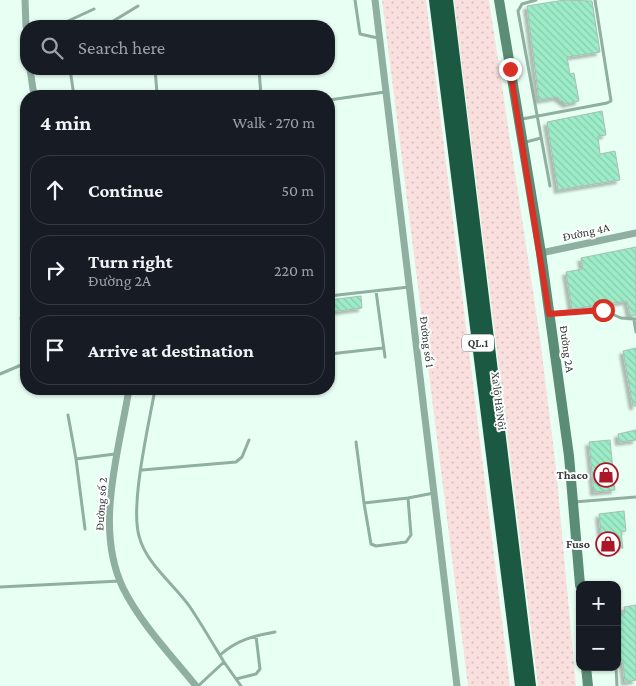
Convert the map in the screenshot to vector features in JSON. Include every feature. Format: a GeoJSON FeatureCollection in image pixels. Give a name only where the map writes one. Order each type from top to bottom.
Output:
{"type":"FeatureCollection","features":[{"type":"Feature","properties":{"kind":"highway","name":"Xa lộ Hà Nội"},"geometry":{"type":"LineString","coordinates":[[435,0],[521,686]]}},
{"type":"Feature","properties":{"kind":"highway","name":"Xa lộ Hà Nội"},"geometry":{"type":"LineString","coordinates":[[447,0],[530,686]]}},
{"type":"Feature","properties":{"kind":"street"},"geometry":{"type":"LineString","coordinates":[[25,0],[26,20]]}},
{"type":"Feature","properties":{"kind":"street","name":"Đường số 1"},"geometry":{"type":"LineString","coordinates":[[374,0],[457,686]]}},
{"type":"Feature","properties":{"kind":"street","name":"Đường 2A"},"geometry":{"type":"LineString","coordinates":[[499,0],[541,253],[569,456],[580,581]]}},
{"type":"Feature","properties":{"kind":"street"},"geometry":{"type":"LineString","coordinates":[[31,75],[33,90]]}},
{"type":"Feature","properties":{"kind":"street","name":"Đường 4A"},"geometry":{"type":"LineString","coordinates":[[541,253],[636,233]]}},
{"type":"Feature","properties":{"kind":"street","name":"Đường số 2"},"geometry":{"type":"LineString","coordinates":[[128,395],[110,518],[110,546],[120,581],[146,624],[197,686]]}},
{"type":"Feature","properties":{"kind":"street"},"geometry":{"type":"LineString","coordinates":[[586,671],[588,686]]}},
{"type":"Feature","properties":{"kind":"lane"},"geometry":{"type":"LineString","coordinates":[[354,0],[360,34],[379,38]]}},
{"type":"Feature","properties":{"kind":"lane"},"geometry":{"type":"LineString","coordinates":[[536,0],[522,4],[518,11],[550,186]]}},
{"type":"Feature","properties":{"kind":"lane"},"geometry":{"type":"LineString","coordinates":[[519,120],[607,103],[611,100],[595,0]]}},
{"type":"Feature","properties":{"kind":"lane"},"geometry":{"type":"LineString","coordinates":[[115,20],[138,6]]}},
{"type":"Feature","properties":{"kind":"lane"},"geometry":{"type":"LineString","coordinates":[[70,20],[94,9]]}},
{"type":"Feature","properties":{"kind":"lane"},"geometry":{"type":"LineString","coordinates":[[71,75],[73,90]]}},
{"type":"Feature","properties":{"kind":"lane"},"geometry":{"type":"LineString","coordinates":[[155,75],[157,90]]}},
{"type":"Feature","properties":{"kind":"lane"},"geometry":{"type":"LineString","coordinates":[[259,75],[261,90]]}},
{"type":"Feature","properties":{"kind":"lane"},"geometry":{"type":"LineString","coordinates":[[335,99],[386,92]]}},
{"type":"Feature","properties":{"kind":"lane"},"geometry":{"type":"LineString","coordinates":[[522,143],[541,138]]}},
{"type":"Feature","properties":{"kind":"lane"},"geometry":{"type":"LineString","coordinates":[[335,295],[409,287]]}},
{"type":"Feature","properties":{"kind":"lane"},"geometry":{"type":"LineString","coordinates":[[376,291],[384,357]]}},
{"type":"Feature","properties":{"kind":"lane"},"geometry":{"type":"LineString","coordinates":[[549,314],[603,310],[621,318],[635,320],[636,332]]}},
{"type":"Feature","properties":{"kind":"lane"},"geometry":{"type":"LineString","coordinates":[[335,353],[383,348]]}},
{"type":"Feature","properties":{"kind":"lane"},"geometry":{"type":"LineString","coordinates":[[0,374],[20,366]]}},
{"type":"Feature","properties":{"kind":"lane"},"geometry":{"type":"LineString","coordinates":[[154,395],[136,521],[142,546],[190,606],[241,686]]}},
{"type":"Feature","properties":{"kind":"lane"},"geometry":{"type":"LineString","coordinates":[[68,415],[85,529]]}},
{"type":"Feature","properties":{"kind":"lane"},"geometry":{"type":"LineString","coordinates":[[142,470],[236,462],[242,457],[249,440]]}},
{"type":"Feature","properties":{"kind":"lane"},"geometry":{"type":"LineString","coordinates":[[356,442],[369,541],[376,546],[406,542],[409,539],[411,535],[408,498]]}},
{"type":"Feature","properties":{"kind":"lane"},"geometry":{"type":"LineString","coordinates":[[76,459],[118,453]]}},
{"type":"Feature","properties":{"kind":"lane"},"geometry":{"type":"LineString","coordinates":[[364,503],[435,493]]}},
{"type":"Feature","properties":{"kind":"lane"},"geometry":{"type":"LineString","coordinates":[[573,502],[636,497]]}},
{"type":"Feature","properties":{"kind":"lane"},"geometry":{"type":"LineString","coordinates":[[0,588],[120,581]]}},
{"type":"Feature","properties":{"kind":"lane"},"geometry":{"type":"LineString","coordinates":[[220,655],[234,643],[275,632]]}},
{"type":"Feature","properties":{"kind":"lane"},"geometry":{"type":"LineString","coordinates":[[236,679],[256,674],[260,669],[256,636]]}},
{"type":"Feature","properties":{"kind":"lane"},"geometry":{"type":"LineString","coordinates":[[197,686],[224,662]]}},
{"type":"Feature","properties":{"kind":"lane"},"geometry":{"type":"LineString","coordinates":[[616,671],[616,686]]}},
{"type":"Feature","properties":{"kind":"shaded area"},"geometry":{"type":"Polygon","coordinates":[[[382,0],[426,0],[510,686],[468,686],[382,0]]]}},
{"type":"Feature","properties":{"kind":"shaded area"},"geometry":{"type":"Polygon","coordinates":[[[454,0],[489,0],[540,338],[556,468],[576,686],[538,686],[454,0]]]}},
{"type":"Feature","properties":{"kind":"building"},"geometry":{"type":"Polygon","coordinates":[[[564,0],[592,1],[600,52],[567,57],[570,74],[574,73],[579,101],[566,104],[557,97],[539,100],[527,6],[564,0]]]}},
{"type":"Feature","properties":{"kind":"building"},"geometry":{"type":"Polygon","coordinates":[[[602,111],[606,135],[598,136],[600,154],[615,151],[620,180],[558,190],[547,122],[602,111]]]}},
{"type":"Feature","properties":{"kind":"building"},"geometry":{"type":"Polygon","coordinates":[[[636,247],[636,316],[630,315],[627,301],[572,309],[566,272],[583,269],[581,258],[636,247]]]}},
{"type":"Feature","properties":{"kind":"building"},"geometry":{"type":"Polygon","coordinates":[[[361,296],[362,308],[335,311],[335,299],[361,296]]]}},
{"type":"Feature","properties":{"kind":"building"},"geometry":{"type":"Polygon","coordinates":[[[636,348],[636,406],[633,406],[623,351],[636,348]]]}},
{"type":"Feature","properties":{"kind":"building"},"geometry":{"type":"Polygon","coordinates":[[[636,430],[636,440],[619,442],[618,434],[636,430]]]}},
{"type":"Feature","properties":{"kind":"building"},"geometry":{"type":"Polygon","coordinates":[[[610,440],[615,490],[594,492],[589,442],[610,440]]]}},
{"type":"Feature","properties":{"kind":"building"},"geometry":{"type":"Polygon","coordinates":[[[624,511],[626,531],[621,532],[623,548],[603,551],[599,514],[624,511]]]}},
{"type":"Feature","properties":{"kind":"building"},"geometry":{"type":"Polygon","coordinates":[[[636,605],[636,680],[625,682],[623,663],[621,663],[621,614],[625,613],[624,607],[636,605]]]}},
{"type":"Feature","properties":{"kind":"place","name":"Thaco"},"geometry":{"type":"Point","coordinates":[606,475]}},
{"type":"Feature","properties":{"kind":"place","name":"Fuso"},"geometry":{"type":"Point","coordinates":[608,544]}},
{"type":"Feature","properties":{"kind":"route"},"geometry":{"type":"LineString","coordinates":[[510,69],[541,253],[549,314],[603,310]]}}]}
